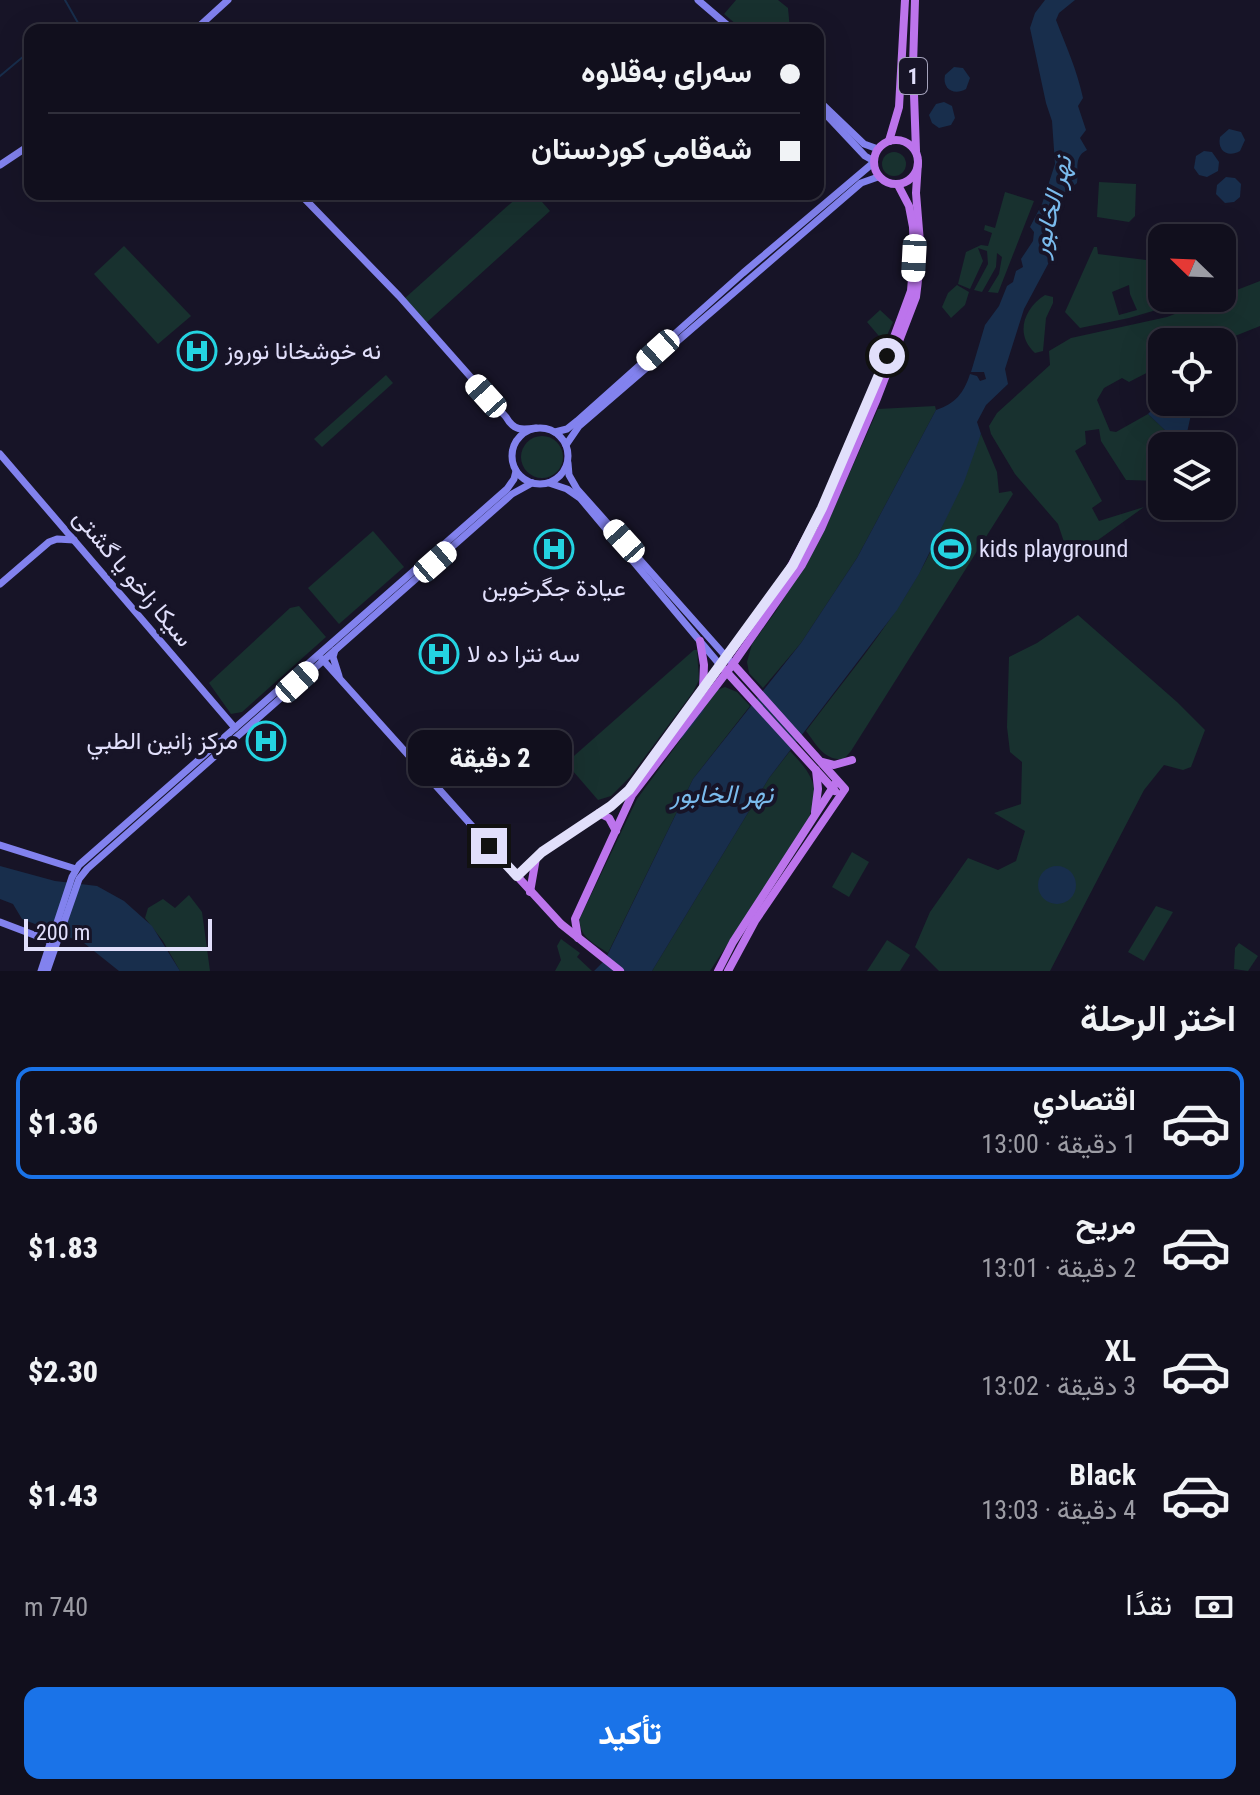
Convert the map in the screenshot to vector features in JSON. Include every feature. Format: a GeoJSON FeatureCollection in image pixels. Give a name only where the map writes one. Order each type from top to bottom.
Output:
{"type":"FeatureCollection","features":[{"type":"Feature","properties":{"kind":"main road"},"geometry":{"type":"LineString","coordinates":[[202,24],[228,0]]}},
{"type":"Feature","properties":{"kind":"main road"},"geometry":{"type":"LineString","coordinates":[[698,0],[726,24]]}},
{"type":"Feature","properties":{"kind":"main road"},"geometry":{"type":"LineString","coordinates":[[889,141],[899,107],[905,0]]}},
{"type":"Feature","properties":{"kind":"main road","name":"1"},"geometry":{"type":"LineString","coordinates":[[915,0],[913,66],[916,151]]}},
{"type":"Feature","properties":{"kind":"main road"},"geometry":{"type":"LineString","coordinates":[[824,106],[860,140],[878,149]]}},
{"type":"Feature","properties":{"kind":"main road"},"geometry":{"type":"LineString","coordinates":[[824,112],[874,162]]}},
{"type":"Feature","properties":{"kind":"main road"},"geometry":{"type":"LineString","coordinates":[[517,876],[536,858],[629,790],[708,690],[730,668],[802,565],[821,529],[898,347],[917,293],[921,255],[916,193],[918,162],[916,151],[904,141],[889,141],[878,149],[874,162],[878,177],[889,184],[898,185],[911,179],[917,171],[918,162]]}},
{"type":"Feature","properties":{"kind":"main road"},"geometry":{"type":"LineString","coordinates":[[0,165],[24,149]]}},
{"type":"Feature","properties":{"kind":"main road"},"geometry":{"type":"LineString","coordinates":[[306,200],[399,296],[511,426],[519,430],[536,428],[555,432],[567,429],[874,162]]}},
{"type":"Feature","properties":{"kind":"main road"},"geometry":{"type":"LineString","coordinates":[[566,445],[579,426],[763,266],[861,183],[878,177]]}},
{"type":"Feature","properties":{"kind":"main road"},"geometry":{"type":"LineString","coordinates":[[580,940],[574,926],[579,911],[632,795],[708,690],[723,661],[782,583],[804,546],[901,323],[911,291],[914,254],[909,206],[898,185]]}},
{"type":"Feature","properties":{"kind":"main road"},"geometry":{"type":"LineString","coordinates":[[506,417],[507,428],[515,444]]}},
{"type":"Feature","properties":{"kind":"main road"},"geometry":{"type":"LineString","coordinates":[[47,971],[76,875],[87,869],[239,728],[507,489],[516,471],[512,457],[515,444],[523,433],[536,428]]}},
{"type":"Feature","properties":{"kind":"main road"},"geometry":{"type":"LineString","coordinates":[[555,432],[566,445],[569,475],[577,489],[723,661]]}},
{"type":"Feature","properties":{"kind":"main road","name":"سیکا زاخو یا گشتى"},"geometry":{"type":"LineString","coordinates":[[0,454],[239,728]]}},
{"type":"Feature","properties":{"kind":"main road"},"geometry":{"type":"LineString","coordinates":[[549,483],[561,476],[568,463]]}},
{"type":"Feature","properties":{"kind":"main road"},"geometry":{"type":"LineString","coordinates":[[516,471],[532,483]]}},
{"type":"Feature","properties":{"kind":"main road"},"geometry":{"type":"LineString","coordinates":[[239,728],[512,494],[532,483],[549,483],[567,489],[580,498],[700,641],[743,680],[835,785],[845,789],[755,921],[728,971]]}},
{"type":"Feature","properties":{"kind":"main road"},"geometry":{"type":"LineString","coordinates":[[0,584],[49,542],[74,540]]}},
{"type":"Feature","properties":{"kind":"main road"},"geometry":{"type":"LineString","coordinates":[[700,641],[708,690]]}},
{"type":"Feature","properties":{"kind":"main road"},"geometry":{"type":"LineString","coordinates":[[743,680],[748,642]]}},
{"type":"Feature","properties":{"kind":"main road"},"geometry":{"type":"LineString","coordinates":[[336,647],[333,657],[342,682]]}},
{"type":"Feature","properties":{"kind":"main road"},"geometry":{"type":"LineString","coordinates":[[322,659],[555,919],[620,971]]}},
{"type":"Feature","properties":{"kind":"main road"},"geometry":{"type":"LineString","coordinates":[[708,690],[743,680]]}},
{"type":"Feature","properties":{"kind":"main road"},"geometry":{"type":"LineString","coordinates":[[817,763],[834,765],[852,760]]}},
{"type":"Feature","properties":{"kind":"main road"},"geometry":{"type":"LineString","coordinates":[[813,820],[818,797],[817,763]]}},
{"type":"Feature","properties":{"kind":"main road"},"geometry":{"type":"LineString","coordinates":[[718,971],[733,942],[835,785]]}},
{"type":"Feature","properties":{"kind":"main road"},"geometry":{"type":"LineString","coordinates":[[599,813],[612,822],[617,832]]}},
{"type":"Feature","properties":{"kind":"main road"},"geometry":{"type":"LineString","coordinates":[[0,845],[76,875]]}},
{"type":"Feature","properties":{"kind":"main road"},"geometry":{"type":"LineString","coordinates":[[530,892],[536,858]]}},
{"type":"Feature","properties":{"kind":"main road"},"geometry":{"type":"LineString","coordinates":[[555,919],[579,911]]}},
{"type":"Feature","properties":{"kind":"main road"},"geometry":{"type":"LineString","coordinates":[[0,922],[50,941]]}},
{"type":"Feature","properties":{"kind":"main road"},"geometry":{"type":"LineString","coordinates":[[41,971],[50,941],[56,933]]}},
{"type":"Feature","properties":{"kind":"green space"},"geometry":{"type":"Polygon","coordinates":[[[736,0],[778,0],[788,8],[789,24],[736,24],[724,14],[736,0]]]}},
{"type":"Feature","properties":{"kind":"green space"},"geometry":{"type":"Polygon","coordinates":[[[894,152],[905,159],[906,164],[899,175],[894,176],[883,169],[882,164],[889,153],[894,152]]]}},
{"type":"Feature","properties":{"kind":"green space"},"geometry":{"type":"Polygon","coordinates":[[[1099,182],[1136,184],[1135,216],[1129,222],[1097,217],[1099,182]]]}},
{"type":"Feature","properties":{"kind":"green space"},"geometry":{"type":"Polygon","coordinates":[[[1005,192],[1034,201],[998,293],[988,292],[999,274],[1002,257],[997,253],[996,267],[982,292],[974,290],[988,264],[987,251],[978,248],[983,261],[970,289],[958,284],[966,252],[981,245],[988,246],[992,233],[984,230],[985,225],[995,228],[1005,192]]]}},
{"type":"Feature","properties":{"kind":"green space"},"geometry":{"type":"Polygon","coordinates":[[[514,200],[540,200],[550,211],[425,324],[404,299],[514,200]]]}},
{"type":"Feature","properties":{"kind":"green space"},"geometry":{"type":"Polygon","coordinates":[[[124,246],[191,316],[158,344],[94,274],[124,246]]]}},
{"type":"Feature","properties":{"kind":"green space"},"geometry":{"type":"Polygon","coordinates":[[[1094,247],[1097,247],[1098,254],[1148,260],[1149,312],[1080,328],[1065,312],[1094,247]],[[1129,285],[1112,292],[1119,315],[1137,310],[1129,285]]]}},
{"type":"Feature","properties":{"kind":"green space"},"geometry":{"type":"Polygon","coordinates":[[[1260,281],[1260,326],[1236,336],[1236,328],[1148,328],[1148,372],[1129,382],[1122,378],[1104,388],[1097,400],[1110,431],[1116,432],[1148,414],[1167,432],[1148,432],[1148,481],[1126,480],[1101,441],[1099,429],[1085,431],[1086,444],[1075,451],[1102,501],[1092,508],[1099,521],[1144,507],[1080,553],[1070,552],[1058,524],[1015,474],[991,434],[989,426],[997,413],[1050,365],[1049,351],[1071,338],[1180,312],[1236,312],[1236,290],[1260,281]]]}},
{"type":"Feature","properties":{"kind":"green space"},"geometry":{"type":"Polygon","coordinates":[[[957,285],[969,292],[965,305],[951,318],[942,307],[948,293],[957,285]]]}},
{"type":"Feature","properties":{"kind":"green space"},"geometry":{"type":"Polygon","coordinates":[[[1045,295],[1053,297],[1053,303],[1046,318],[1043,351],[1035,353],[1025,338],[1024,322],[1031,307],[1045,295]]]}},
{"type":"Feature","properties":{"kind":"green space"},"geometry":{"type":"Polygon","coordinates":[[[880,310],[893,322],[884,342],[867,322],[880,310]]]}},
{"type":"Feature","properties":{"kind":"green space"},"geometry":{"type":"Polygon","coordinates":[[[386,375],[393,383],[322,447],[314,439],[386,375]]]}},
{"type":"Feature","properties":{"kind":"green space"},"geometry":{"type":"Polygon","coordinates":[[[935,406],[936,410],[857,558],[801,643],[763,688],[749,673],[747,662],[752,644],[776,611],[824,531],[878,409],[935,406]]]}},
{"type":"Feature","properties":{"kind":"green space"},"geometry":{"type":"Polygon","coordinates":[[[981,434],[997,472],[999,493],[1011,491],[1013,494],[851,751],[844,759],[831,757],[806,731],[906,596],[936,541],[981,434]]]}},
{"type":"Feature","properties":{"kind":"green space"},"geometry":{"type":"Polygon","coordinates":[[[542,436],[557,442],[563,457],[557,472],[542,478],[527,472],[521,457],[527,442],[542,436]]]}},
{"type":"Feature","properties":{"kind":"green space"},"geometry":{"type":"Polygon","coordinates":[[[373,531],[404,567],[339,624],[308,588],[373,531]]]}},
{"type":"Feature","properties":{"kind":"green space"},"geometry":{"type":"Polygon","coordinates":[[[299,606],[326,637],[242,712],[231,714],[209,683],[290,608],[299,606]]]}},
{"type":"Feature","properties":{"kind":"green space"},"geometry":{"type":"Polygon","coordinates":[[[1078,615],[1205,730],[1191,767],[1183,770],[1164,765],[1144,790],[1050,971],[939,971],[915,947],[930,912],[968,858],[998,870],[1016,861],[1025,831],[994,813],[1021,804],[1022,762],[1010,752],[1007,727],[1009,657],[1037,643],[1078,615]]]}},
{"type":"Feature","properties":{"kind":"green space"},"geometry":{"type":"Polygon","coordinates":[[[697,650],[699,680],[693,692],[630,777],[611,796],[598,800],[566,763],[697,650]]]}},
{"type":"Feature","properties":{"kind":"green space"},"geometry":{"type":"Polygon","coordinates":[[[725,687],[737,692],[750,706],[693,779],[608,953],[585,935],[580,918],[637,799],[717,690],[725,687]]]}},
{"type":"Feature","properties":{"kind":"green space"},"geometry":{"type":"Polygon","coordinates":[[[790,751],[813,783],[814,800],[807,823],[710,971],[652,971],[769,778],[790,751]]]}},
{"type":"Feature","properties":{"kind":"green space"},"geometry":{"type":"Polygon","coordinates":[[[852,852],[869,862],[849,897],[832,887],[852,852]]]}},
{"type":"Feature","properties":{"kind":"green space"},"geometry":{"type":"Polygon","coordinates":[[[189,895],[202,912],[210,971],[180,971],[145,918],[148,908],[163,899],[175,908],[189,895]]]}},
{"type":"Feature","properties":{"kind":"green space"},"geometry":{"type":"Polygon","coordinates":[[[1156,906],[1173,912],[1144,961],[1128,952],[1156,906]]]}},
{"type":"Feature","properties":{"kind":"green space"},"geometry":{"type":"Polygon","coordinates":[[[561,939],[580,953],[577,957],[592,971],[555,971],[561,960],[557,946],[561,939]]]}},
{"type":"Feature","properties":{"kind":"green space"},"geometry":{"type":"Polygon","coordinates":[[[887,940],[910,955],[900,971],[867,971],[887,940]]]}},
{"type":"Feature","properties":{"kind":"green space"},"geometry":{"type":"Polygon","coordinates":[[[1239,943],[1258,956],[1248,971],[1234,969],[1235,948],[1239,943]]]}},
{"type":"Feature","properties":{"kind":"water","name":"نهر الخابور"},"geometry":{"type":"Polygon","coordinates":[[[1045,0],[1075,0],[1059,13],[1056,20],[1083,98],[1078,106],[1086,130],[1080,138],[1087,150],[1078,160],[1077,183],[1060,197],[1050,224],[1055,251],[1024,309],[1005,369],[1008,384],[986,405],[977,422],[981,434],[964,482],[919,574],[897,610],[769,778],[652,971],[594,971],[605,960],[693,779],[801,643],[857,558],[936,410],[958,397],[970,374],[980,381],[986,379],[984,372],[971,372],[985,325],[999,306],[1007,286],[1013,282],[1016,271],[1023,267],[1021,259],[1033,241],[1034,232],[1030,227],[1042,204],[1055,164],[1052,121],[1030,28],[1035,13],[1045,0]]]}},
{"type":"Feature","properties":{"kind":"water"},"geometry":{"type":"Polygon","coordinates":[[[954,67],[963,68],[970,78],[962,91],[950,90],[945,84],[945,75],[954,67]]]}},
{"type":"Feature","properties":{"kind":"water"},"geometry":{"type":"Polygon","coordinates":[[[944,102],[952,106],[955,118],[951,125],[939,128],[932,123],[929,115],[936,104],[944,102]]]}},
{"type":"Feature","properties":{"kind":"water"},"geometry":{"type":"Polygon","coordinates":[[[1229,129],[1241,132],[1245,140],[1236,153],[1224,152],[1220,146],[1220,137],[1229,129]]]}},
{"type":"Feature","properties":{"kind":"water"},"geometry":{"type":"Polygon","coordinates":[[[1204,151],[1212,152],[1219,162],[1218,171],[1207,177],[1199,175],[1194,168],[1196,156],[1204,151]]]}},
{"type":"Feature","properties":{"kind":"water"},"geometry":{"type":"Polygon","coordinates":[[[1226,177],[1235,178],[1241,184],[1240,197],[1234,202],[1225,203],[1216,194],[1217,185],[1226,177]]]}},
{"type":"Feature","properties":{"kind":"water"},"geometry":{"type":"Polygon","coordinates":[[[1150,416],[1191,416],[1187,432],[1167,432],[1150,416]]]}},
{"type":"Feature","properties":{"kind":"water"},"geometry":{"type":"Polygon","coordinates":[[[0,866],[55,881],[97,886],[124,901],[152,926],[180,971],[119,971],[84,943],[22,919],[13,904],[0,899],[0,866]]]}},
{"type":"Feature","properties":{"kind":"water"},"geometry":{"type":"Polygon","coordinates":[[[1057,866],[1070,872],[1076,885],[1070,898],[1057,904],[1044,898],[1038,885],[1044,872],[1057,866]]]}},
{"type":"Feature","properties":{"kind":"waterway"},"geometry":{"type":"LineString","coordinates":[[65,0],[79,24]]}},
{"type":"Feature","properties":{"kind":"waterway"},"geometry":{"type":"LineString","coordinates":[[0,76],[24,56]]}},
{"type":"Feature","properties":{"kind":"waterway"},"geometry":{"type":"LineString","coordinates":[[682,737],[703,710]]}},
{"type":"Feature","properties":{"kind":"place","name":"نه خوشخانا نوروز"},"geometry":{"type":"Point","coordinates":[197,351]}},
{"type":"Feature","properties":{"kind":"place","name":"عيادة جگرخوين"},"geometry":{"type":"Point","coordinates":[554,549]}},
{"type":"Feature","properties":{"kind":"place","name":"kids playground"},"geometry":{"type":"Point","coordinates":[951,549]}},
{"type":"Feature","properties":{"kind":"place","name":"سه نترا ده لا"},"geometry":{"type":"Point","coordinates":[439,654]}},
{"type":"Feature","properties":{"kind":"place","name":"مركز زانين الطبي"},"geometry":{"type":"Point","coordinates":[266,741]}},
{"type":"Feature","properties":{"kind":"route"},"geometry":{"type":"LineString","coordinates":[[489,846],[517,876],[542,852],[611,806],[629,790],[793,565],[814,527],[887,356]]}}]}
